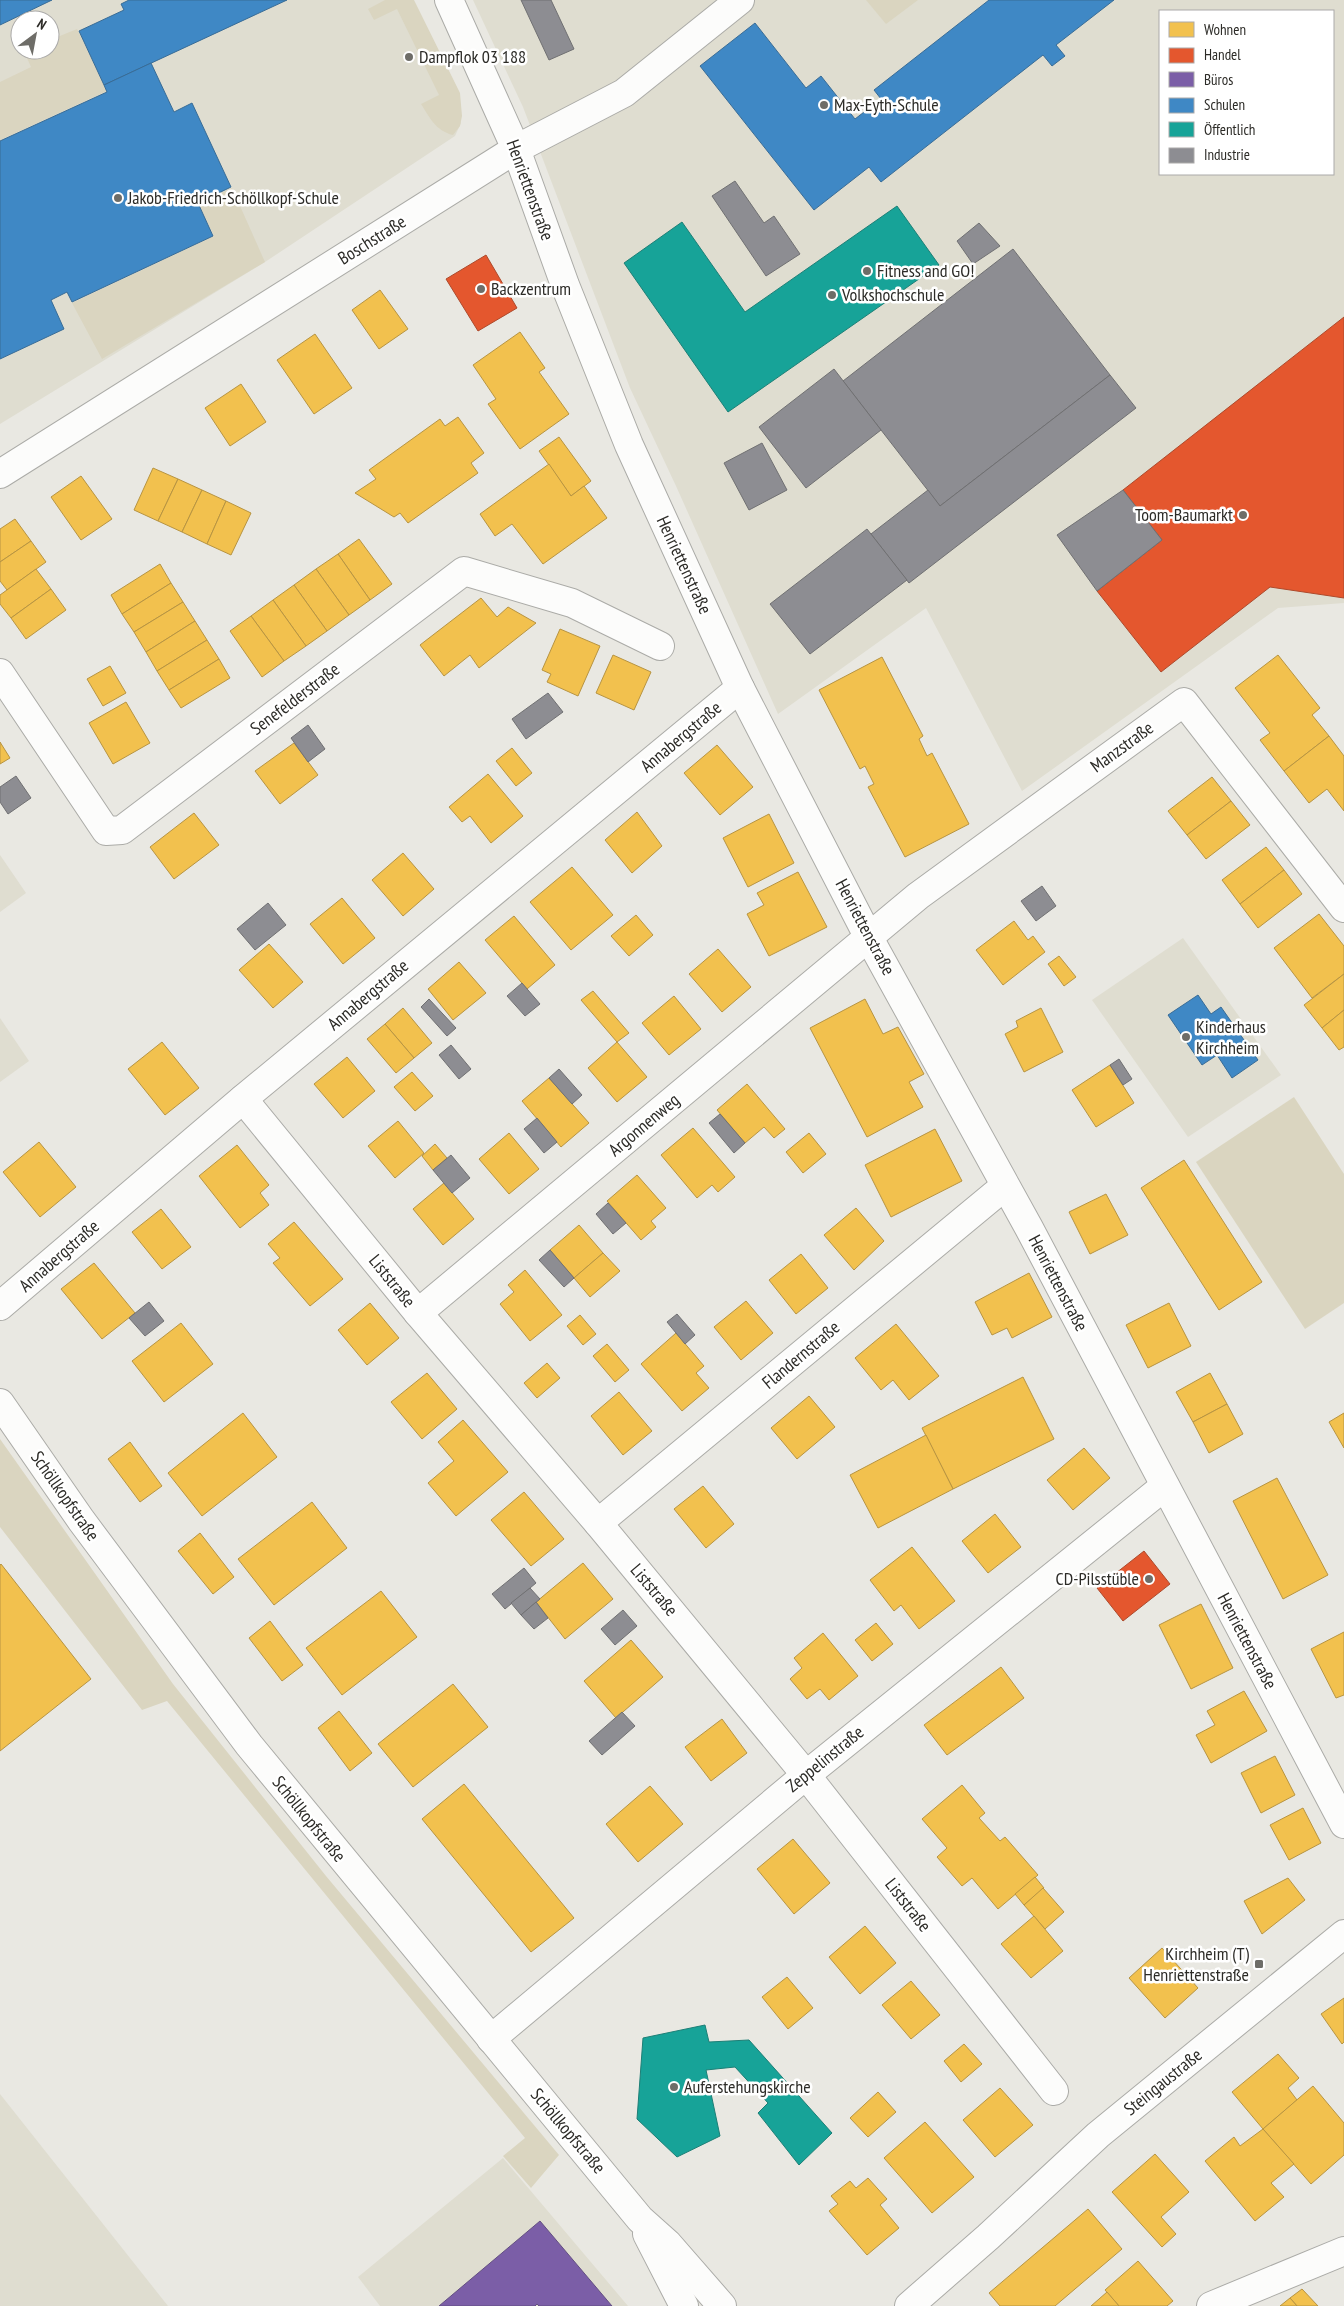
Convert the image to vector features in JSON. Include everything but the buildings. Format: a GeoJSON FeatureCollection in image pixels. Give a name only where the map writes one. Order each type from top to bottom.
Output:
{"type":"FeatureCollection","features":[{"type":"Feature","properties":{"kind":"street","name":"Henriettenstraße"},"geometry":{"type":"LineString","coordinates":[[450,0],[516,149],[565,286],[629,445],[740,688],[869,938],[1005,1186],[1344,1824]]}},
{"type":"Feature","properties":{"kind":"street","name":"Boschstraße"},"geometry":{"type":"LineString","coordinates":[[0,474],[516,149],[624,92],[740,0]]}},
{"type":"Feature","properties":{"kind":"street","name":"Senefelderstraße"},"geometry":{"type":"LineString","coordinates":[[0,673],[106,831],[122,830],[464,570],[572,603],[660,646]]}},
{"type":"Feature","properties":{"kind":"street","name":"Annabergstraße"},"geometry":{"type":"LineString","coordinates":[[0,1306],[243,1098],[740,688]]}},
{"type":"Feature","properties":{"kind":"street","name":"Manzstraße"},"geometry":{"type":"LineString","coordinates":[[869,938],[918,896],[1184,702],[1340,894]]}},
{"type":"Feature","properties":{"kind":"street","name":"Argonnenweg"},"geometry":{"type":"LineString","coordinates":[[418,1313],[869,938]]}},
{"type":"Feature","properties":{"kind":"street","name":"Liststraße"},"geometry":{"type":"LineString","coordinates":[[243,1098],[418,1313],[598,1523],[806,1775],[1054,2091]]}},
{"type":"Feature","properties":{"kind":"street","name":"Flandernstraße"},"geometry":{"type":"LineString","coordinates":[[598,1523],[1005,1186]]}},
{"type":"Feature","properties":{"kind":"street","name":"Schöllkopfstraße"},"geometry":{"type":"LineString","coordinates":[[0,1403],[81,1520],[249,1745],[640,2219],[668,2244],[722,2306]]}},
{"type":"Feature","properties":{"kind":"street","name":"Zeppelinstraße"},"geometry":{"type":"LineString","coordinates":[[491,2039],[806,1775],[1165,1486]]}},
{"type":"Feature","properties":{"kind":"street","name":"Steingaustraße"},"geometry":{"type":"LineString","coordinates":[[909,2306],[988,2237],[1098,2136],[1344,1934]]}},
{"type":"Feature","properties":{"kind":"street","name":"Schöllkopfstraße"},"geometry":{"type":"LineString","coordinates":[[640,2219],[684,2306]]}},
{"type":"Feature","properties":{"kind":"street"},"geometry":{"type":"LineString","coordinates":[[1211,2306],[1344,2252]]}},
{"type":"Feature","properties":{"kind":"shaded area"},"geometry":{"type":"Polygon","coordinates":[[[0,0],[413,0],[461,123],[455,136],[265,262],[0,424],[0,0]]]}},
{"type":"Feature","properties":{"kind":"shaded area"},"geometry":{"type":"Polygon","coordinates":[[[385,0],[414,0],[460,93],[462,116],[460,126],[453,135],[438,127],[421,104],[439,95],[397,9],[374,20],[368,9],[385,0]]]}},
{"type":"Feature","properties":{"kind":"shaded area"},"geometry":{"type":"Polygon","coordinates":[[[473,0],[1344,0],[1344,603],[1278,608],[1022,791],[926,608],[778,714],[630,388],[523,107],[473,0]]]}},
{"type":"Feature","properties":{"kind":"shaded area"},"geometry":{"type":"Polygon","coordinates":[[[866,0],[918,0],[886,24],[866,0]]]}},
{"type":"Feature","properties":{"kind":"shaded area"},"geometry":{"type":"Polygon","coordinates":[[[77,29],[107,91],[0,140],[0,82],[31,67],[28,60],[60,60],[60,36],[77,29]]]}},
{"type":"Feature","properties":{"kind":"shaded area"},"geometry":{"type":"Polygon","coordinates":[[[232,188],[265,262],[102,359],[72,303],[214,236],[198,203],[232,188]]]}},
{"type":"Feature","properties":{"kind":"shaded area"},"geometry":{"type":"Polygon","coordinates":[[[0,855],[26,893],[0,912],[0,855]]]}},
{"type":"Feature","properties":{"kind":"shaded area","name":"Kinderhaus Kirchheim"},"geometry":{"type":"Polygon","coordinates":[[[1183,938],[1281,1075],[1188,1137],[1092,1000],[1183,938]]]}},
{"type":"Feature","properties":{"kind":"shaded area"},"geometry":{"type":"Polygon","coordinates":[[[0,1018],[29,1061],[0,1082],[0,1018]]]}},
{"type":"Feature","properties":{"kind":"shaded area"},"geometry":{"type":"Polygon","coordinates":[[[1294,1097],[1344,1174],[1344,1303],[1305,1329],[1196,1162],[1294,1097]]]}},
{"type":"Feature","properties":{"kind":"shaded area"},"geometry":{"type":"Polygon","coordinates":[[[0,1439],[173,1684],[326,1876],[559,2155],[531,2188],[503,2156],[525,2138],[167,1701],[142,1710],[0,1527],[0,1439]]]}},
{"type":"Feature","properties":{"kind":"shaded area"},"geometry":{"type":"Polygon","coordinates":[[[0,2094],[168,2306],[0,2306],[0,2094]]]}},
{"type":"Feature","properties":{"kind":"shaded area"},"geometry":{"type":"Polygon","coordinates":[[[503,2158],[628,2306],[380,2306],[358,2277],[503,2158]]]}},
{"type":"Feature","properties":{"kind":"place","name":"Dampflok 03 188"},"geometry":{"type":"Point","coordinates":[409,57]}},
{"type":"Feature","properties":{"kind":"place","name":"Max-Eyth-Schule"},"geometry":{"type":"Point","coordinates":[824,105]}},
{"type":"Feature","properties":{"kind":"place","name":"Jakob-Friedrich-Schöllkopf-Schule"},"geometry":{"type":"Point","coordinates":[118,198]}},
{"type":"Feature","properties":{"kind":"place","name":"Fitness and GO!"},"geometry":{"type":"Point","coordinates":[867,271]}},
{"type":"Feature","properties":{"kind":"place","name":"Backzentrum"},"geometry":{"type":"Point","coordinates":[481,289]}},
{"type":"Feature","properties":{"kind":"place","name":"Volkshochschule"},"geometry":{"type":"Point","coordinates":[832,295]}},
{"type":"Feature","properties":{"kind":"place","name":"Toom-Baumarkt"},"geometry":{"type":"Point","coordinates":[1243,515]}},
{"type":"Feature","properties":{"kind":"place","name":"Kinderhaus Kirchheim"},"geometry":{"type":"Point","coordinates":[1186,1037]}},
{"type":"Feature","properties":{"kind":"place","name":"CD-Pilsstüble"},"geometry":{"type":"Point","coordinates":[1149,1579]}},
{"type":"Feature","properties":{"kind":"place","name":"Kirchheim (T) Henriettenstraße"},"geometry":{"type":"Point","coordinates":[1259,1964]}},
{"type":"Feature","properties":{"kind":"place","name":"Auferstehungskirche"},"geometry":{"type":"Point","coordinates":[674,2087]}}]}
